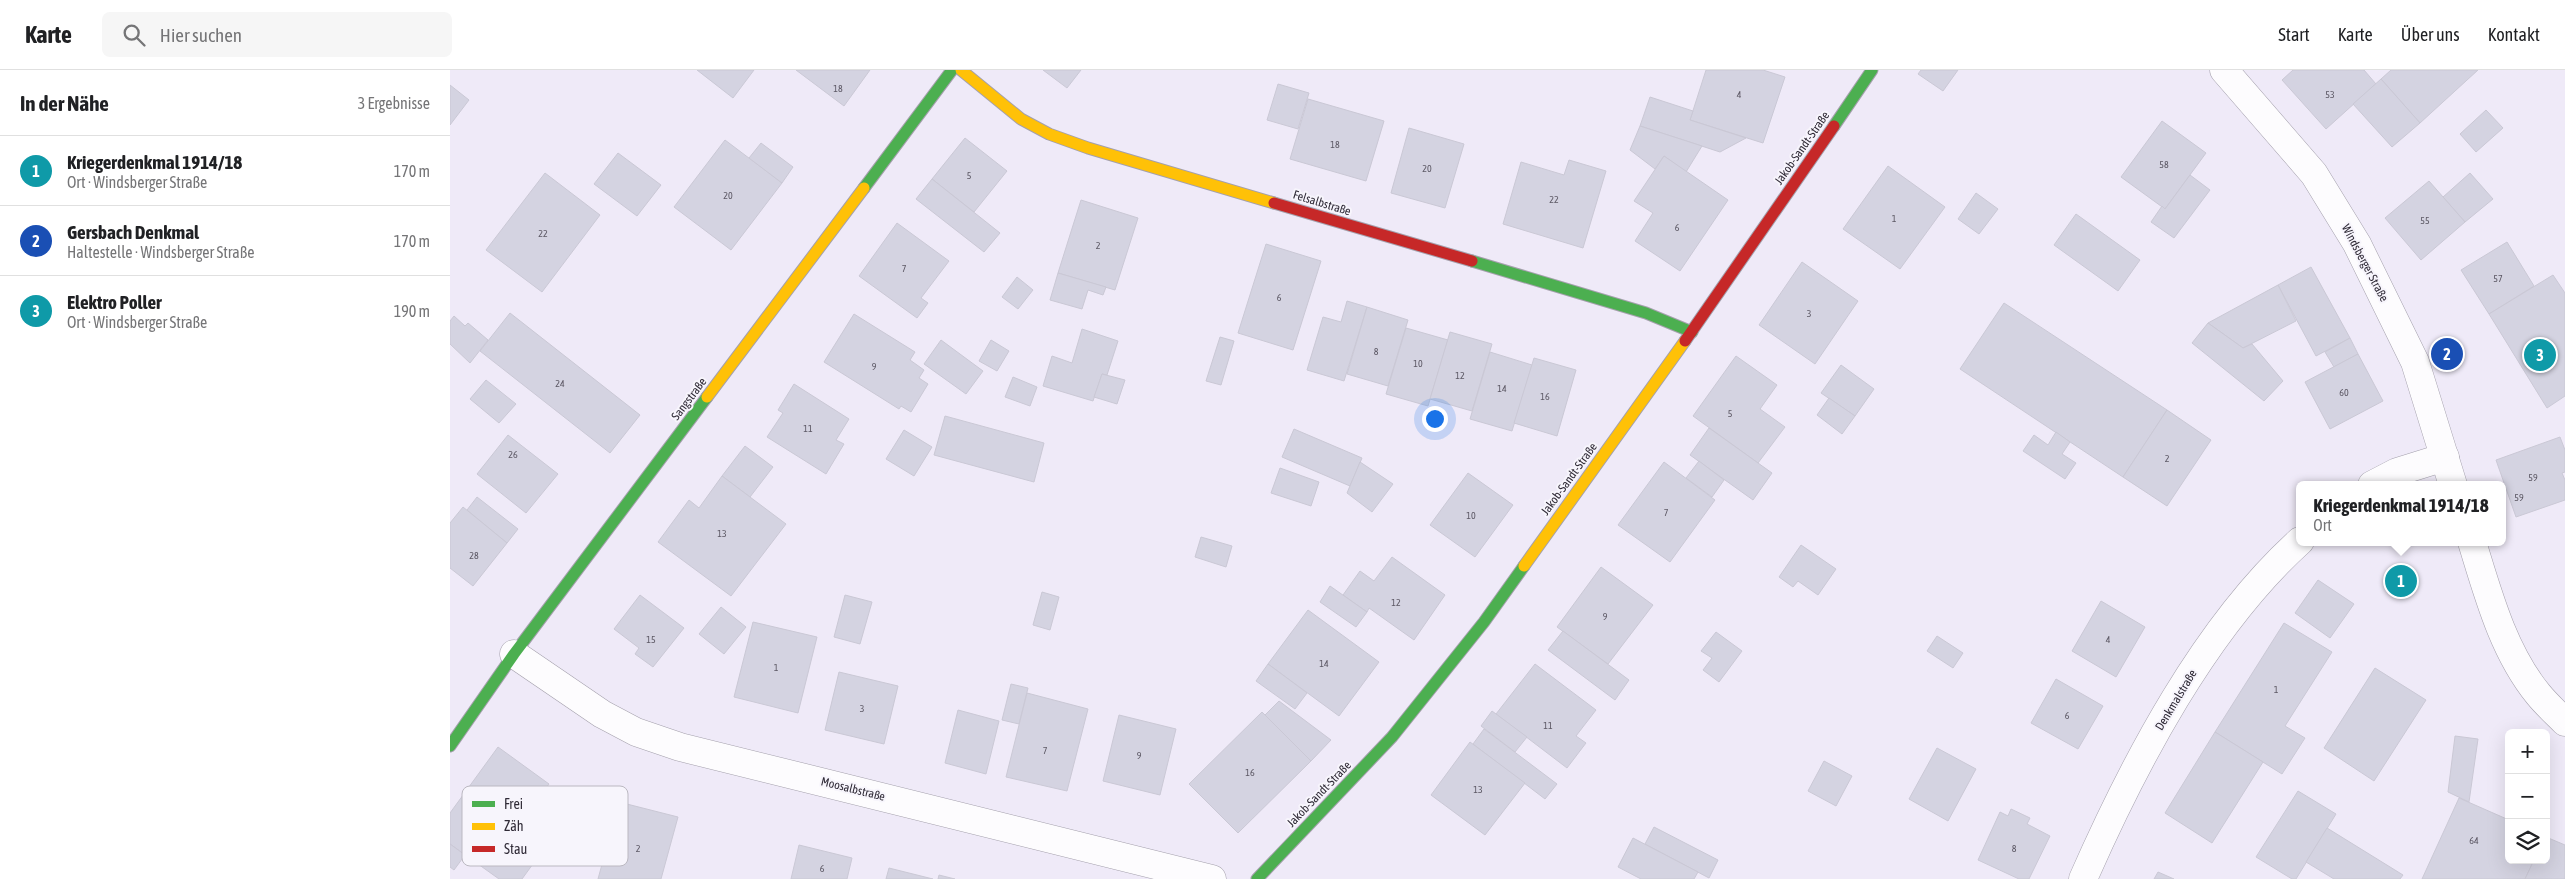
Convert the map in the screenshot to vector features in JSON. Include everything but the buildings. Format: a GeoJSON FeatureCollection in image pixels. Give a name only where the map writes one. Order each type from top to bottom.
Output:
{"type":"FeatureCollection","features":[{"type":"Feature","properties":{"kind":"street","name":"Sangstraße"},"geometry":{"type":"LineString","coordinates":[[450,746],[514,654],[952,70]]}},
{"type":"Feature","properties":{"kind":"street","name":"Felsalbstraße"},"geometry":{"type":"LineString","coordinates":[[961,70],[1021,119],[1049,134],[1088,148],[1636,311],[1668,321],[1692,332]]}},
{"type":"Feature","properties":{"kind":"street","name":"Jakob-Sandt-Straße"},"geometry":{"type":"LineString","coordinates":[[1257,879],[1392,737],[1439,681],[1484,622],[1692,332],[1872,70]]}},
{"type":"Feature","properties":{"kind":"street","name":"Windsberger Straße"},"geometry":{"type":"LineString","coordinates":[[2224,70],[2314,174],[2357,244],[2415,362],[2452,481]]}},
{"type":"Feature","properties":{"kind":"street"},"geometry":{"type":"LineString","coordinates":[[2380,481],[2397,472],[2445,457]]}},
{"type":"Feature","properties":{"kind":"street","name":"Denkmalstraße"},"geometry":{"type":"LineString","coordinates":[[2083,879],[2126,791],[2188,679],[2213,640],[2247,596],[2296,545]]}},
{"type":"Feature","properties":{"kind":"street"},"geometry":{"type":"LineString","coordinates":[[2473,546],[2502,630],[2518,664],[2538,694],[2565,722]]}},
{"type":"Feature","properties":{"kind":"street","name":"Moosalbstraße"},"geometry":{"type":"LineString","coordinates":[[514,654],[602,714],[636,732],[680,747],[1212,879]]}},
{"type":"Feature","properties":{"kind":"traffic: fast"},"geometry":{"type":"LineString","coordinates":[[864,188],[952,70]]}},
{"type":"Feature","properties":{"kind":"traffic: fast"},"geometry":{"type":"LineString","coordinates":[[1834,126],[1872,70]]}},
{"type":"Feature","properties":{"kind":"traffic: fast"},"geometry":{"type":"LineString","coordinates":[[1472,261],[1646,313],[1692,332]]}},
{"type":"Feature","properties":{"kind":"traffic: fast"},"geometry":{"type":"LineString","coordinates":[[450,746],[514,654],[707,397]]}},
{"type":"Feature","properties":{"kind":"traffic: fast"},"geometry":{"type":"LineString","coordinates":[[1257,879],[1392,737],[1484,622],[1524,566]]}},
{"type":"Feature","properties":{"kind":"traffic: slow"},"geometry":{"type":"LineString","coordinates":[[961,70],[1021,119],[1049,134],[1088,148],[1274,203]]}},
{"type":"Feature","properties":{"kind":"traffic: slow"},"geometry":{"type":"LineString","coordinates":[[707,397],[864,188]]}},
{"type":"Feature","properties":{"kind":"traffic: slow"},"geometry":{"type":"LineString","coordinates":[[1524,566],[1685,341]]}},
{"type":"Feature","properties":{"kind":"traffic: jam"},"geometry":{"type":"LineString","coordinates":[[1685,341],[1834,126]]}},
{"type":"Feature","properties":{"kind":"traffic: jam"},"geometry":{"type":"LineString","coordinates":[[1274,203],[1472,261]]}},
{"type":"Feature","properties":{"kind":"place","name":"Gersbach Denkmal"},"geometry":{"type":"Point","coordinates":[2447,354]}},
{"type":"Feature","properties":{"kind":"place","name":"Elektro Poller"},"geometry":{"type":"Point","coordinates":[2540,355]}},
{"type":"Feature","properties":{"kind":"place","name":"Kriegerdenkmal 1914/18"},"geometry":{"type":"Point","coordinates":[2401,581]}}]}
